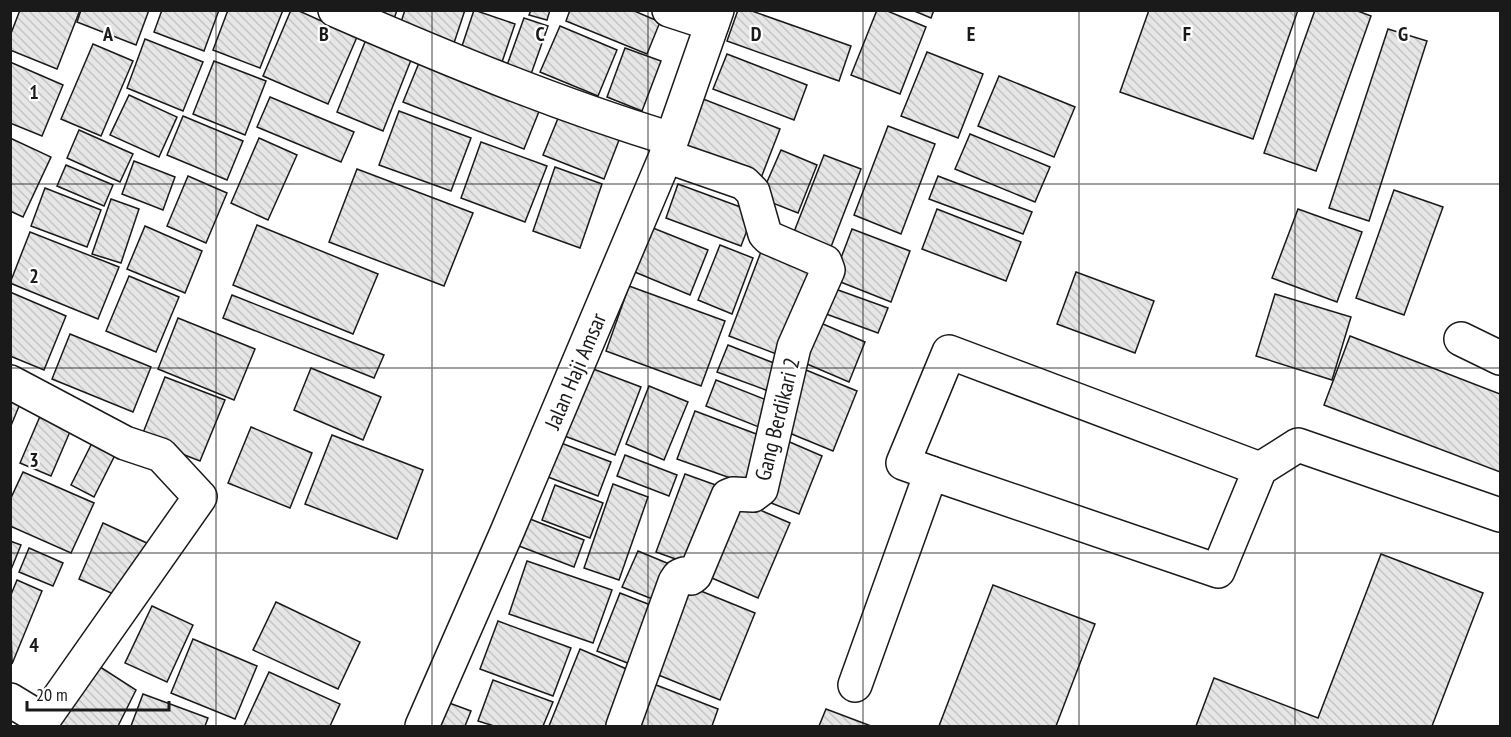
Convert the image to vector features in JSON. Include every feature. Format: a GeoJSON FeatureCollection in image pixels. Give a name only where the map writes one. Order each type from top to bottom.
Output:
{"type":"FeatureCollection","features":[{"type":"Feature","properties":{"kind":"street"},"geometry":{"type":"LineString","coordinates":[[335,10],[460,64],[624,125],[668,148]]}},
{"type":"Feature","properties":{"kind":"street"},"geometry":{"type":"LineString","coordinates":[[669,10],[714,17]]}},
{"type":"Feature","properties":{"kind":"street","name":"Jalan Haji Amsar"},"geometry":{"type":"LineString","coordinates":[[422,726],[507,532],[668,148],[714,17]]}},
{"type":"Feature","properties":{"kind":"street","name":"Gang Berdikari 2"},"geometry":{"type":"LineString","coordinates":[[623,726],[675,582],[679,576],[684,574],[691,578],[695,575],[728,496],[753,495],[761,489],[794,347],[828,270],[825,262],[769,238],[765,234],[753,192],[744,183],[668,148]]}},
{"type":"Feature","properties":{"kind":"street"},"geometry":{"type":"LineString","coordinates":[[1461,339],[1500,358]]}},
{"type":"Feature","properties":{"kind":"street"},"geometry":{"type":"LineString","coordinates":[[1260,469],[949,352],[903,463],[1218,571],[1260,469],[1298,445],[1500,514]]}},
{"type":"Feature","properties":{"kind":"street"},"geometry":{"type":"LineString","coordinates":[[10,382],[125,443],[161,455],[200,497],[41,723],[10,700]]}},
{"type":"Feature","properties":{"kind":"street"},"geometry":{"type":"LineString","coordinates":[[855,686],[931,473]]}},
{"type":"Feature","properties":{"kind":"building"},"geometry":{"type":"Polygon","coordinates":[[[20,10],[80,10],[57,69],[10,50],[10,36],[20,10]]]}},
{"type":"Feature","properties":{"kind":"building"},"geometry":{"type":"Polygon","coordinates":[[[81,10],[149,10],[136,45],[77,22],[81,10]]]}},
{"type":"Feature","properties":{"kind":"building"},"geometry":{"type":"Polygon","coordinates":[[[162,10],[219,10],[204,51],[154,32],[162,10]]]}},
{"type":"Feature","properties":{"kind":"building"},"geometry":{"type":"Polygon","coordinates":[[[228,10],[283,10],[260,68],[213,50],[228,10]]]}},
{"type":"Feature","properties":{"kind":"building"},"geometry":{"type":"Polygon","coordinates":[[[291,10],[297,10],[357,37],[328,104],[263,76],[291,10]]]}},
{"type":"Feature","properties":{"kind":"building"},"geometry":{"type":"Polygon","coordinates":[[[364,10],[397,10],[393,22],[364,10]]]}},
{"type":"Feature","properties":{"kind":"building"},"geometry":{"type":"Polygon","coordinates":[[[405,10],[465,10],[452,49],[398,31],[405,10]]]}},
{"type":"Feature","properties":{"kind":"building"},"geometry":{"type":"Polygon","coordinates":[[[474,10],[515,24],[501,65],[460,52],[474,10]]]}},
{"type":"Feature","properties":{"kind":"building"},"geometry":{"type":"Polygon","coordinates":[[[531,10],[550,10],[547,20],[529,15],[531,10]]]}},
{"type":"Feature","properties":{"kind":"building"},"geometry":{"type":"Polygon","coordinates":[[[570,10],[632,10],[660,22],[647,54],[566,21],[570,10]]]}},
{"type":"Feature","properties":{"kind":"building"},"geometry":{"type":"Polygon","coordinates":[[[738,10],[749,10],[851,46],[839,81],[727,41],[738,10]]]}},
{"type":"Feature","properties":{"kind":"building"},"geometry":{"type":"Polygon","coordinates":[[[877,10],[885,10],[926,27],[900,94],[851,75],[877,10]]]}},
{"type":"Feature","properties":{"kind":"building"},"geometry":{"type":"Polygon","coordinates":[[[912,10],[934,10],[931,18],[912,10]]]}},
{"type":"Feature","properties":{"kind":"building"},"geometry":{"type":"Polygon","coordinates":[[[1149,10],[1298,10],[1253,139],[1120,92],[1149,10]]]}},
{"type":"Feature","properties":{"kind":"building"},"geometry":{"type":"Polygon","coordinates":[[[1315,10],[1355,10],[1371,16],[1316,171],[1264,153],[1315,10]]]}},
{"type":"Feature","properties":{"kind":"building"},"geometry":{"type":"Polygon","coordinates":[[[524,18],[548,26],[530,77],[506,68],[524,18]]]}},
{"type":"Feature","properties":{"kind":"building"},"geometry":{"type":"Polygon","coordinates":[[[560,26],[617,50],[598,96],[540,72],[560,26]]]}},
{"type":"Feature","properties":{"kind":"building"},"geometry":{"type":"Polygon","coordinates":[[[1388,29],[1427,41],[1369,221],[1329,208],[1388,29]]]}},
{"type":"Feature","properties":{"kind":"building"},"geometry":{"type":"Polygon","coordinates":[[[367,37],[413,55],[383,131],[337,112],[367,37]]]}},
{"type":"Feature","properties":{"kind":"building"},"geometry":{"type":"Polygon","coordinates":[[[145,39],[203,62],[183,111],[127,88],[145,39]]]}},
{"type":"Feature","properties":{"kind":"building"},"geometry":{"type":"Polygon","coordinates":[[[93,44],[133,61],[101,136],[61,119],[93,44]]]}},
{"type":"Feature","properties":{"kind":"building"},"geometry":{"type":"Polygon","coordinates":[[[625,48],[661,61],[642,111],[607,97],[625,48]]]}},
{"type":"Feature","properties":{"kind":"building"},"geometry":{"type":"Polygon","coordinates":[[[927,52],[983,74],[958,138],[901,116],[927,52]]]}},
{"type":"Feature","properties":{"kind":"building"},"geometry":{"type":"Polygon","coordinates":[[[727,54],[807,85],[794,120],[713,89],[727,54]]]}},
{"type":"Feature","properties":{"kind":"building"},"geometry":{"type":"Polygon","coordinates":[[[421,58],[542,104],[524,149],[403,102],[421,58]]]}},
{"type":"Feature","properties":{"kind":"building"},"geometry":{"type":"Polygon","coordinates":[[[214,61],[266,81],[245,135],[193,114],[214,61]]]}},
{"type":"Feature","properties":{"kind":"building"},"geometry":{"type":"Polygon","coordinates":[[[10,62],[63,85],[42,136],[10,123],[10,62]]]}},
{"type":"Feature","properties":{"kind":"building"},"geometry":{"type":"Polygon","coordinates":[[[999,76],[1075,107],[1054,157],[978,126],[999,76]]]}},
{"type":"Feature","properties":{"kind":"building"},"geometry":{"type":"Polygon","coordinates":[[[129,95],[177,117],[159,157],[110,135],[129,95]]]}},
{"type":"Feature","properties":{"kind":"building"},"geometry":{"type":"Polygon","coordinates":[[[270,97],[354,132],[341,162],[257,127],[270,97]]]}},
{"type":"Feature","properties":{"kind":"building"},"geometry":{"type":"Polygon","coordinates":[[[698,97],[780,129],[761,178],[680,146],[698,97]]]}},
{"type":"Feature","properties":{"kind":"building"},"geometry":{"type":"Polygon","coordinates":[[[399,111],[471,138],[451,191],[379,165],[399,111]]]}},
{"type":"Feature","properties":{"kind":"building"},"geometry":{"type":"Polygon","coordinates":[[[561,111],[621,135],[604,179],[543,155],[561,111]]]}},
{"type":"Feature","properties":{"kind":"building"},"geometry":{"type":"Polygon","coordinates":[[[183,116],[243,141],[227,180],[167,155],[183,116]]]}},
{"type":"Feature","properties":{"kind":"building"},"geometry":{"type":"Polygon","coordinates":[[[888,126],[935,144],[901,234],[854,215],[888,126]]]}},
{"type":"Feature","properties":{"kind":"building"},"geometry":{"type":"Polygon","coordinates":[[[79,130],[133,154],[120,182],[67,158],[79,130]]]}},
{"type":"Feature","properties":{"kind":"building"},"geometry":{"type":"Polygon","coordinates":[[[970,134],[1050,167],[1035,202],[955,169],[970,134]]]}},
{"type":"Feature","properties":{"kind":"building"},"geometry":{"type":"Polygon","coordinates":[[[10,138],[51,157],[23,217],[10,211],[10,138]]]}},
{"type":"Feature","properties":{"kind":"building"},"geometry":{"type":"Polygon","coordinates":[[[259,138],[297,155],[268,220],[231,203],[259,138]]]}},
{"type":"Feature","properties":{"kind":"building"},"geometry":{"type":"Polygon","coordinates":[[[481,142],[547,166],[525,222],[461,198],[481,142]]]}},
{"type":"Feature","properties":{"kind":"building"},"geometry":{"type":"Polygon","coordinates":[[[781,150],[817,165],[798,213],[760,198],[781,150]]]}},
{"type":"Feature","properties":{"kind":"building"},"geometry":{"type":"Polygon","coordinates":[[[824,155],[861,169],[829,252],[792,237],[824,155]]]}},
{"type":"Feature","properties":{"kind":"building"},"geometry":{"type":"Polygon","coordinates":[[[134,161],[175,177],[163,210],[122,194],[134,161]]]}},
{"type":"Feature","properties":{"kind":"building"},"geometry":{"type":"Polygon","coordinates":[[[66,165],[113,185],[104,206],[57,186],[66,165]]]}},
{"type":"Feature","properties":{"kind":"building"},"geometry":{"type":"Polygon","coordinates":[[[555,167],[602,184],[580,248],[533,231],[555,167]]]}},
{"type":"Feature","properties":{"kind":"building"},"geometry":{"type":"Polygon","coordinates":[[[357,169],[473,213],[444,286],[329,242],[357,169]]]}},
{"type":"Feature","properties":{"kind":"building"},"geometry":{"type":"Polygon","coordinates":[[[188,176],[227,193],[206,243],[167,226],[188,176]]]}},
{"type":"Feature","properties":{"kind":"building"},"geometry":{"type":"Polygon","coordinates":[[[938,176],[1032,212],[1023,234],[929,199],[938,176]]]}},
{"type":"Feature","properties":{"kind":"building"},"geometry":{"type":"Polygon","coordinates":[[[678,184],[754,212],[741,246],[666,218],[678,184]]]}},
{"type":"Feature","properties":{"kind":"building"},"geometry":{"type":"Polygon","coordinates":[[[45,188],[101,210],[87,247],[31,226],[45,188]]]}},
{"type":"Feature","properties":{"kind":"building"},"geometry":{"type":"Polygon","coordinates":[[[1394,190],[1443,207],[1404,315],[1356,298],[1394,190]]]}},
{"type":"Feature","properties":{"kind":"building"},"geometry":{"type":"Polygon","coordinates":[[[111,199],[139,209],[121,263],[92,254],[111,199]]]}},
{"type":"Feature","properties":{"kind":"building"},"geometry":{"type":"Polygon","coordinates":[[[937,209],[1021,242],[1006,281],[922,249],[937,209]]]}},
{"type":"Feature","properties":{"kind":"building"},"geometry":{"type":"Polygon","coordinates":[[[1298,209],[1362,232],[1337,302],[1272,278],[1298,209]]]}},
{"type":"Feature","properties":{"kind":"building"},"geometry":{"type":"Polygon","coordinates":[[[257,225],[378,274],[353,334],[233,285],[257,225]]]}},
{"type":"Feature","properties":{"kind":"building"},"geometry":{"type":"Polygon","coordinates":[[[145,226],[202,251],[185,293],[127,269],[145,226]]]}},
{"type":"Feature","properties":{"kind":"building"},"geometry":{"type":"Polygon","coordinates":[[[648,226],[708,250],[690,295],[630,270],[648,226]]]}},
{"type":"Feature","properties":{"kind":"building"},"geometry":{"type":"Polygon","coordinates":[[[852,229],[910,251],[891,302],[833,279],[852,229]]]}},
{"type":"Feature","properties":{"kind":"building"},"geometry":{"type":"Polygon","coordinates":[[[30,232],[119,267],[98,319],[10,283],[30,232]]]}},
{"type":"Feature","properties":{"kind":"building"},"geometry":{"type":"Polygon","coordinates":[[[720,245],[753,258],[732,314],[698,300],[720,245]]]}},
{"type":"Feature","properties":{"kind":"building"},"geometry":{"type":"Polygon","coordinates":[[[762,249],[812,268],[779,355],[729,336],[762,249]]]}},
{"type":"Feature","properties":{"kind":"building"},"geometry":{"type":"Polygon","coordinates":[[[1076,272],[1154,301],[1135,353],[1057,324],[1076,272]]]}},
{"type":"Feature","properties":{"kind":"building"},"geometry":{"type":"Polygon","coordinates":[[[129,276],[179,297],[156,352],[106,331],[129,276]]]}},
{"type":"Feature","properties":{"kind":"building"},"geometry":{"type":"Polygon","coordinates":[[[629,286],[725,321],[701,386],[606,351],[629,286]]]}},
{"type":"Feature","properties":{"kind":"building"},"geometry":{"type":"Polygon","coordinates":[[[827,286],[888,308],[878,333],[818,311],[827,286]]]}},
{"type":"Feature","properties":{"kind":"building"},"geometry":{"type":"Polygon","coordinates":[[[10,292],[66,316],[44,370],[10,356],[10,292]]]}},
{"type":"Feature","properties":{"kind":"building"},"geometry":{"type":"Polygon","coordinates":[[[1275,294],[1351,317],[1332,380],[1256,356],[1275,294]]]}},
{"type":"Feature","properties":{"kind":"building"},"geometry":{"type":"Polygon","coordinates":[[[232,295],[384,355],[374,378],[223,318],[232,295]]]}},
{"type":"Feature","properties":{"kind":"building"},"geometry":{"type":"Polygon","coordinates":[[[178,318],[255,349],[234,400],[158,369],[178,318]]]}},
{"type":"Feature","properties":{"kind":"building"},"geometry":{"type":"Polygon","coordinates":[[[816,321],[865,342],[849,382],[800,361],[816,321]]]}},
{"type":"Feature","properties":{"kind":"building"},"geometry":{"type":"Polygon","coordinates":[[[70,334],[151,367],[133,412],[52,379],[70,334]]]}},
{"type":"Feature","properties":{"kind":"building"},"geometry":{"type":"Polygon","coordinates":[[[1350,336],[1500,394],[1500,472],[1324,405],[1350,336]]]}},
{"type":"Feature","properties":{"kind":"building"},"geometry":{"type":"Polygon","coordinates":[[[728,345],[784,367],[774,393],[717,372],[728,345]]]}},
{"type":"Feature","properties":{"kind":"building"},"geometry":{"type":"Polygon","coordinates":[[[588,367],[641,387],[615,455],[562,435],[588,367]]]}},
{"type":"Feature","properties":{"kind":"building"},"geometry":{"type":"Polygon","coordinates":[[[311,368],[381,397],[363,440],[294,410],[311,368]]]}},
{"type":"Feature","properties":{"kind":"building"},"geometry":{"type":"Polygon","coordinates":[[[806,370],[857,391],[833,451],[782,430],[806,370]]]}},
{"type":"Feature","properties":{"kind":"building"},"geometry":{"type":"Polygon","coordinates":[[[165,377],[225,400],[200,461],[141,438],[165,377]]]}},
{"type":"Feature","properties":{"kind":"building"},"geometry":{"type":"Polygon","coordinates":[[[716,380],[774,403],[764,429],[706,406],[716,380]]]}},
{"type":"Feature","properties":{"kind":"building"},"geometry":{"type":"Polygon","coordinates":[[[649,386],[688,402],[664,460],[626,444],[649,386]]]}},
{"type":"Feature","properties":{"kind":"building"},"geometry":{"type":"Polygon","coordinates":[[[10,394],[22,399],[10,428],[10,394]]]}},
{"type":"Feature","properties":{"kind":"building"},"geometry":{"type":"Polygon","coordinates":[[[695,411],[767,438],[750,485],[677,459],[695,411]]]}},
{"type":"Feature","properties":{"kind":"building"},"geometry":{"type":"Polygon","coordinates":[[[41,414],[72,427],[51,476],[20,463],[41,414]]]}},
{"type":"Feature","properties":{"kind":"building"},"geometry":{"type":"Polygon","coordinates":[[[251,427],[312,453],[290,508],[228,483],[251,427]]]}},
{"type":"Feature","properties":{"kind":"building"},"geometry":{"type":"Polygon","coordinates":[[[332,435],[423,470],[397,539],[305,504],[332,435]]]}},
{"type":"Feature","properties":{"kind":"building"},"geometry":{"type":"Polygon","coordinates":[[[94,439],[117,451],[94,497],[71,485],[94,439]]]}},
{"type":"Feature","properties":{"kind":"building"},"geometry":{"type":"Polygon","coordinates":[[[785,440],[822,456],[799,514],[761,499],[785,440]]]}},
{"type":"Feature","properties":{"kind":"building"},"geometry":{"type":"Polygon","coordinates":[[[561,443],[611,462],[598,496],[548,477],[561,443]]]}},
{"type":"Feature","properties":{"kind":"building"},"geometry":{"type":"Polygon","coordinates":[[[625,455],[677,475],[669,496],[617,476],[625,455]]]}},
{"type":"Feature","properties":{"kind":"building"},"geometry":{"type":"Polygon","coordinates":[[[23,472],[94,503],[71,553],[10,526],[10,500],[23,472]]]}},
{"type":"Feature","properties":{"kind":"building"},"geometry":{"type":"Polygon","coordinates":[[[685,474],[724,488],[695,566],[656,552],[685,474]]]}},
{"type":"Feature","properties":{"kind":"building"},"geometry":{"type":"Polygon","coordinates":[[[613,484],[648,497],[619,580],[584,568],[613,484]]]}},
{"type":"Feature","properties":{"kind":"building"},"geometry":{"type":"Polygon","coordinates":[[[555,485],[603,503],[590,538],[542,520],[555,485]]]}},
{"type":"Feature","properties":{"kind":"building"},"geometry":{"type":"Polygon","coordinates":[[[737,500],[790,523],[758,598],[705,575],[737,500]]]}},
{"type":"Feature","properties":{"kind":"building"},"geometry":{"type":"Polygon","coordinates":[[[530,519],[584,540],[574,567],[519,546],[530,519]]]}},
{"type":"Feature","properties":{"kind":"building"},"geometry":{"type":"Polygon","coordinates":[[[103,523],[149,544],[125,599],[79,579],[103,523]]]}},
{"type":"Feature","properties":{"kind":"building"},"geometry":{"type":"Polygon","coordinates":[[[10,541],[21,545],[10,572],[10,541]]]}},
{"type":"Feature","properties":{"kind":"building"},"geometry":{"type":"Polygon","coordinates":[[[29,548],[63,563],[53,586],[19,572],[29,548]]]}},
{"type":"Feature","properties":{"kind":"building"},"geometry":{"type":"Polygon","coordinates":[[[638,551],[674,566],[660,602],[622,587],[638,551]]]}},
{"type":"Feature","properties":{"kind":"building"},"geometry":{"type":"Polygon","coordinates":[[[1381,554],[1483,593],[1432,726],[1196,726],[1214,678],[1318,718],[1381,554]]]}},
{"type":"Feature","properties":{"kind":"building"},"geometry":{"type":"Polygon","coordinates":[[[527,561],[612,590],[593,643],[509,614],[527,561]]]}},
{"type":"Feature","properties":{"kind":"building"},"geometry":{"type":"Polygon","coordinates":[[[17,580],[42,591],[12,664],[10,597],[17,580]]]}},
{"type":"Feature","properties":{"kind":"building"},"geometry":{"type":"Polygon","coordinates":[[[686,585],[755,613],[720,700],[651,672],[686,585]]]}},
{"type":"Feature","properties":{"kind":"building"},"geometry":{"type":"Polygon","coordinates":[[[993,585],[1095,624],[1056,726],[939,726],[993,585]]]}},
{"type":"Feature","properties":{"kind":"building"},"geometry":{"type":"Polygon","coordinates":[[[620,593],[653,606],[630,664],[597,651],[620,593]]]}},
{"type":"Feature","properties":{"kind":"building"},"geometry":{"type":"Polygon","coordinates":[[[276,602],[360,642],[338,689],[253,650],[276,602]]]}},
{"type":"Feature","properties":{"kind":"building"},"geometry":{"type":"Polygon","coordinates":[[[152,606],[193,625],[167,682],[125,663],[152,606]]]}},
{"type":"Feature","properties":{"kind":"building"},"geometry":{"type":"Polygon","coordinates":[[[498,621],[571,648],[553,696],[480,669],[498,621]]]}},
{"type":"Feature","properties":{"kind":"building"},"geometry":{"type":"Polygon","coordinates":[[[193,639],[257,666],[235,719],[171,693],[193,639]]]}},
{"type":"Feature","properties":{"kind":"building"},"geometry":{"type":"Polygon","coordinates":[[[580,649],[629,670],[607,726],[549,726],[580,649]]]}},
{"type":"Feature","properties":{"kind":"building"},"geometry":{"type":"Polygon","coordinates":[[[94,663],[136,690],[118,726],[56,726],[94,663]]]}},
{"type":"Feature","properties":{"kind":"building"},"geometry":{"type":"Polygon","coordinates":[[[269,672],[340,704],[330,726],[244,726],[269,672]]]}},
{"type":"Feature","properties":{"kind":"building"},"geometry":{"type":"Polygon","coordinates":[[[493,680],[553,702],[543,726],[494,726],[478,721],[493,680]]]}},
{"type":"Feature","properties":{"kind":"building"},"geometry":{"type":"Polygon","coordinates":[[[651,683],[718,709],[712,726],[633,726],[651,683]]]}},
{"type":"Feature","properties":{"kind":"building"},"geometry":{"type":"Polygon","coordinates":[[[143,694],[208,718],[205,726],[131,726],[143,694]]]}},
{"type":"Feature","properties":{"kind":"building"},"geometry":{"type":"Polygon","coordinates":[[[441,700],[471,711],[465,726],[431,726],[441,700]]]}},
{"type":"Feature","properties":{"kind":"building"},"geometry":{"type":"Polygon","coordinates":[[[826,709],[871,726],[819,726],[826,709]]]}}]}
